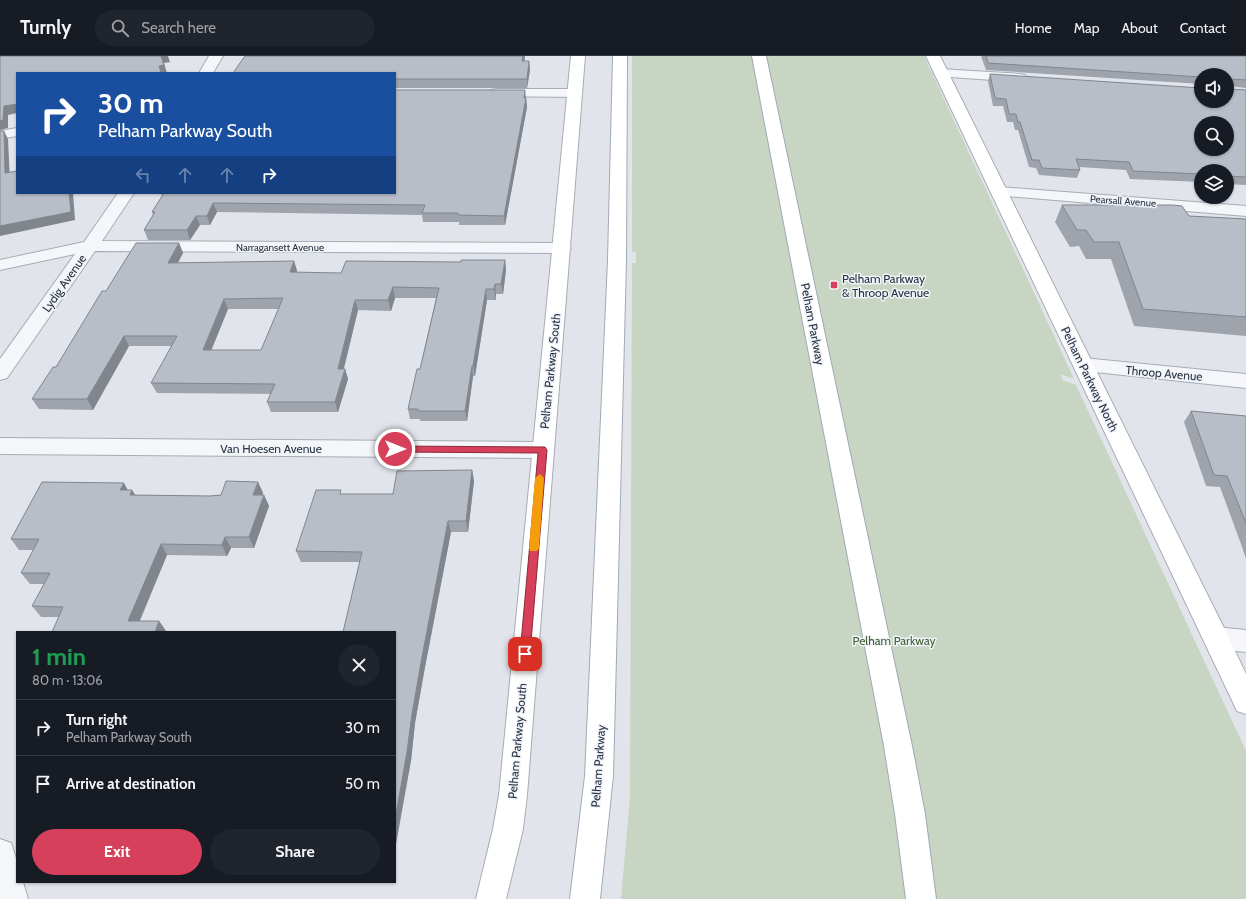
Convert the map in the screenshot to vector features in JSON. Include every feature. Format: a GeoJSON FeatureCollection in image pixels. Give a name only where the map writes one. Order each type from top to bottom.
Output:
{"type":"FeatureCollection","features":[{"type":"Feature","properties":{"kind":"main road","name":"Pelham Parkway South"},"geometry":{"type":"LineString","coordinates":[[491,899],[508,829],[513,794],[542,450],[562,248],[578,56]]}},
{"type":"Feature","properties":{"kind":"main road","name":"Pelham Parkway"},"geometry":{"type":"LineString","coordinates":[[585,899],[599,776],[616,260],[620,56]]}},
{"type":"Feature","properties":{"kind":"main road","name":"Pelham Parkway"},"geometry":{"type":"LineString","coordinates":[[759,56],[898,746],[910,814],[921,899]]}},
{"type":"Feature","properties":{"kind":"main road","name":"Pelham Parkway North"},"geometry":{"type":"LineString","coordinates":[[937,65],[1000,192],[1246,702]]}},
{"type":"Feature","properties":{"kind":"street"},"geometry":{"type":"LineString","coordinates":[[207,72],[216,56]]}},
{"type":"Feature","properties":{"kind":"street"},"geometry":{"type":"LineString","coordinates":[[937,65],[1034,79]]}},
{"type":"Feature","properties":{"kind":"street"},"geometry":{"type":"LineString","coordinates":[[481,93],[575,93]]}},
{"type":"Feature","properties":{"kind":"street"},"geometry":{"type":"LineString","coordinates":[[0,135],[16,132]]}},
{"type":"Feature","properties":{"kind":"street","name":"Pearsall Avenue"},"geometry":{"type":"LineString","coordinates":[[1000,192],[1246,211]]}},
{"type":"Feature","properties":{"kind":"street","name":"Lydig Avenue"},"geometry":{"type":"LineString","coordinates":[[0,373],[125,194]]}},
{"type":"Feature","properties":{"kind":"street","name":"Narragansett Avenue"},"geometry":{"type":"LineString","coordinates":[[0,265],[90,246],[562,248]]}},
{"type":"Feature","properties":{"kind":"street","name":"Throop Avenue"},"geometry":{"type":"LineString","coordinates":[[1083,366],[1246,381]]}},
{"type":"Feature","properties":{"kind":"street","name":"Van Hoesen Avenue"},"geometry":{"type":"LineString","coordinates":[[0,446],[542,450]]}},
{"type":"Feature","properties":{"kind":"street"},"geometry":{"type":"LineString","coordinates":[[1216,638],[1246,641]]}},
{"type":"Feature","properties":{"kind":"street"},"geometry":{"type":"LineString","coordinates":[[0,854],[13,899]]}},
{"type":"Feature","properties":{"kind":"green space","name":"Pelham Parkway"},"geometry":{"type":"Polygon","coordinates":[[[632,56],[924,56],[1074,379],[1060,374],[1063,380],[1076,385],[1246,751],[1246,899],[621,899],[630,798],[632,263],[636,263],[636,252],[632,252],[632,56]]]}},
{"type":"Feature","properties":{"kind":"building"},"geometry":{"type":"Polygon","coordinates":[[[0,56],[161,56],[164,65],[159,66],[161,72],[16,72],[16,104],[4,106],[3,120],[0,121],[0,56]]]}},
{"type":"Feature","properties":{"kind":"building"},"geometry":{"type":"Polygon","coordinates":[[[245,56],[523,56],[522,61],[529,61],[527,79],[396,79],[396,72],[234,72],[245,56]]]}},
{"type":"Feature","properties":{"kind":"building"},"geometry":{"type":"Polygon","coordinates":[[[986,56],[1246,56],[1246,80],[1234,79],[1234,68],[1194,68],[1194,77],[988,63],[986,56]]]}},
{"type":"Feature","properties":{"kind":"building"},"geometry":{"type":"Polygon","coordinates":[[[990,74],[1194,88],[1194,108],[1234,108],[1234,89],[1246,90],[1246,177],[1234,176],[1234,164],[1194,164],[1194,174],[1133,171],[1129,162],[1076,159],[1080,170],[1042,168],[1039,160],[1032,160],[1020,122],[1018,122],[1016,114],[1009,114],[1006,99],[995,98],[990,74]]]}},
{"type":"Feature","properties":{"kind":"building"},"geometry":{"type":"Polygon","coordinates":[[[396,90],[525,90],[524,98],[526,98],[504,216],[458,215],[458,213],[422,213],[425,205],[213,203],[207,216],[196,216],[187,230],[144,230],[155,212],[152,212],[163,194],[396,194],[396,90]]]}},
{"type":"Feature","properties":{"kind":"building"},"geometry":{"type":"Polygon","coordinates":[[[0,131],[4,131],[5,173],[16,171],[16,194],[69,194],[71,212],[0,226],[0,131]]]}},
{"type":"Feature","properties":{"kind":"building"},"geometry":{"type":"Polygon","coordinates":[[[1062,205],[1172,205],[1182,206],[1189,216],[1246,219],[1246,317],[1143,309],[1119,242],[1094,242],[1086,230],[1077,230],[1062,205]]]}},
{"type":"Feature","properties":{"kind":"building"},"geometry":{"type":"Polygon","coordinates":[[[136,243],[179,243],[168,263],[294,261],[290,272],[341,273],[346,261],[461,262],[461,260],[505,260],[501,284],[495,284],[494,289],[486,289],[465,411],[418,411],[418,409],[408,409],[417,369],[420,369],[439,288],[393,287],[388,300],[355,300],[338,369],[345,369],[335,402],[267,402],[275,384],[151,383],[177,336],[124,336],[87,399],[32,399],[53,367],[56,367],[102,291],[106,291],[136,243]],[[283,298],[224,299],[203,350],[261,350],[283,298]]]}},
{"type":"Feature","properties":{"kind":"building"},"geometry":{"type":"Polygon","coordinates":[[[1191,411],[1246,416],[1246,523],[1227,476],[1214,475],[1191,411]]]}},
{"type":"Feature","properties":{"kind":"building"},"geometry":{"type":"Polygon","coordinates":[[[472,470],[466,521],[448,521],[422,657],[396,814],[396,631],[343,631],[362,552],[296,551],[316,490],[341,490],[340,494],[393,494],[397,471],[472,470]]]}},
{"type":"Feature","properties":{"kind":"building"},"geometry":{"type":"Polygon","coordinates":[[[226,481],[258,482],[253,495],[264,495],[249,537],[225,537],[222,545],[161,544],[128,621],[159,621],[155,631],[52,631],[63,607],[32,606],[50,573],[21,573],[39,539],[11,539],[42,482],[124,483],[120,490],[132,490],[130,495],[221,495],[226,481]]]}},
{"type":"Feature","properties":{"kind":"slow traffic"},"geometry":{"type":"LineString","coordinates":[[534,548],[540,478]]}},
{"type":"Feature","properties":{"kind":"place","name":"Pelham Parkway & Throop Avenue"},"geometry":{"type":"Point","coordinates":[834,285]}},
{"type":"Feature","properties":{"kind":"route"},"geometry":{"type":"LineString","coordinates":[[395,449],[542,450],[525,654]]}}]}
